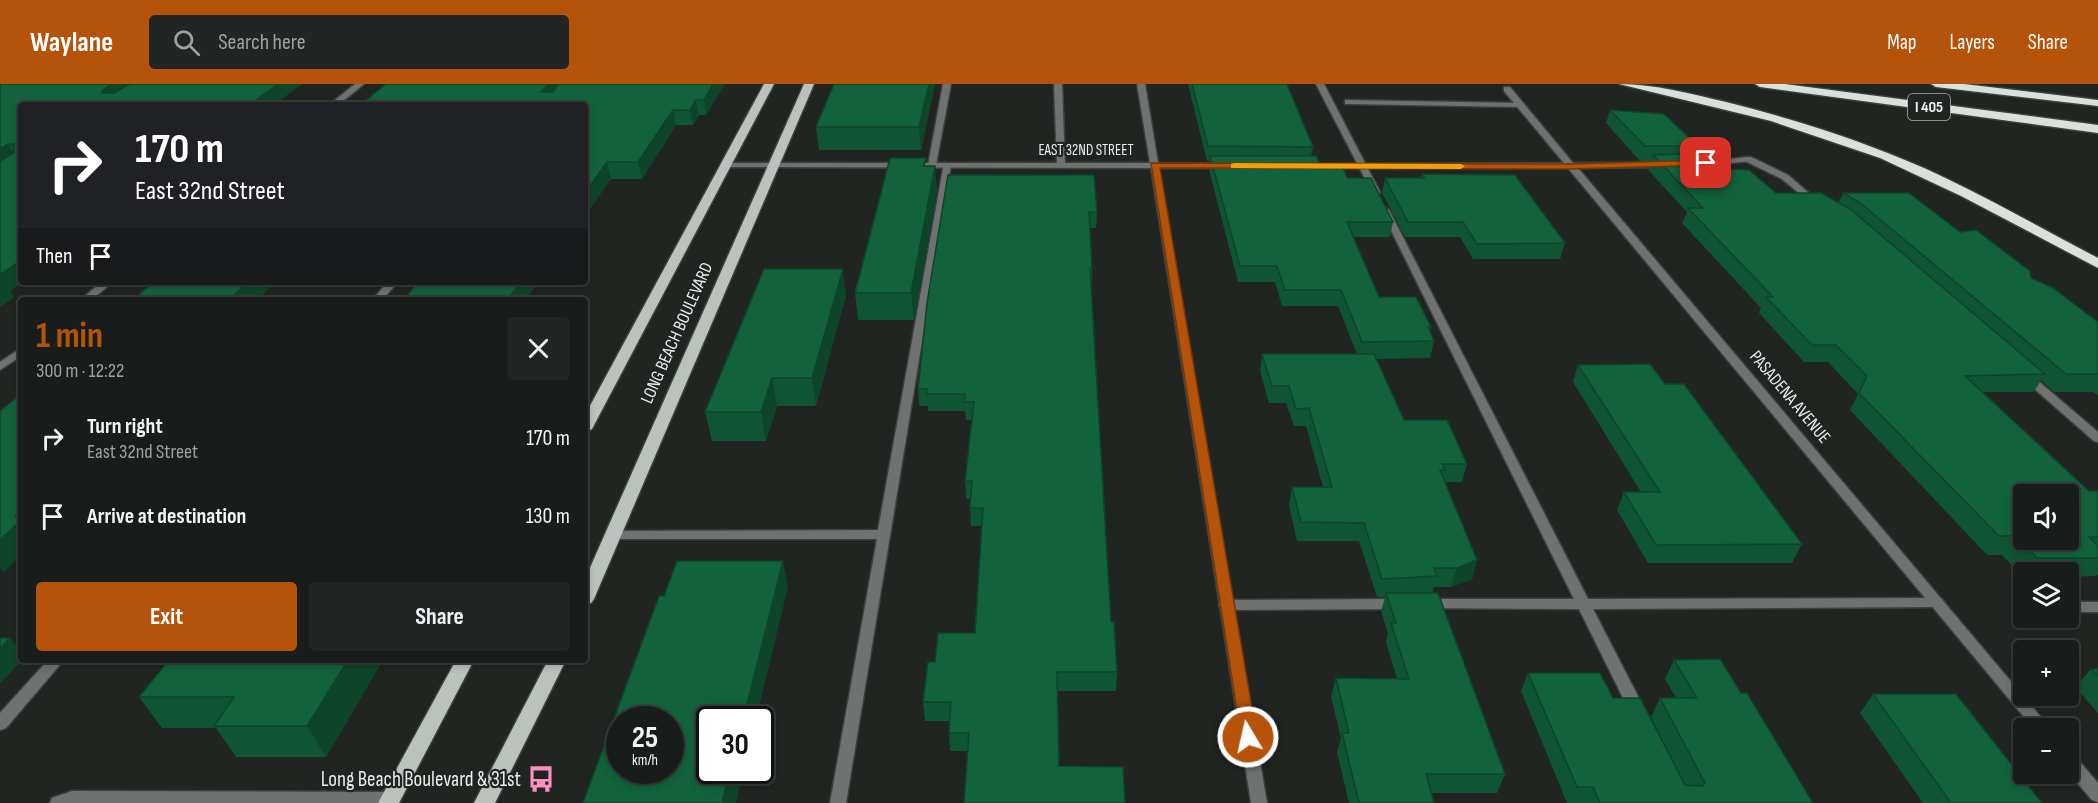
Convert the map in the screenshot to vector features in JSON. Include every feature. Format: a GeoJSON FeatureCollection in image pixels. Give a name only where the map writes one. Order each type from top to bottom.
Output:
{"type":"FeatureCollection","features":[{"type":"Feature","properties":{"kind":"highway"},"geometry":{"type":"LineString","coordinates":[[1623,84],[1788,122],[1870,151],[1979,198],[2098,264]]}},
{"type":"Feature","properties":{"kind":"highway","name":"I 405"},"geometry":{"type":"LineString","coordinates":[[1760,84],[2098,129]]}},
{"type":"Feature","properties":{"kind":"highway"},"geometry":{"type":"LineString","coordinates":[[1826,84],[2098,119]]}},
{"type":"Feature","properties":{"kind":"highway","name":"I 405"},"geometry":{"type":"LineString","coordinates":[[1936,84],[2098,103]]}},
{"type":"Feature","properties":{"kind":"highway"},"geometry":{"type":"LineString","coordinates":[[2042,84],[2098,92]]}},
{"type":"Feature","properties":{"kind":"highway"},"geometry":{"type":"LineString","coordinates":[[2015,93],[2098,114]]}},
{"type":"Feature","properties":{"kind":"main road","name":"LONG BEACH BOULEVARD"},"geometry":{"type":"LineString","coordinates":[[588,423],[638,327],[729,165],[769,84]]}},
{"type":"Feature","properties":{"kind":"main road","name":"LONG BEACH BOULEVARD"},"geometry":{"type":"LineString","coordinates":[[588,592],[809,84]]}},
{"type":"Feature","properties":{"kind":"main road"},"geometry":{"type":"LineString","coordinates":[[389,801],[463,663]]}},
{"type":"Feature","properties":{"kind":"main road"},"geometry":{"type":"LineString","coordinates":[[484,803],[555,663]]}},
{"type":"Feature","properties":{"kind":"street"},"geometry":{"type":"LineString","coordinates":[[337,102],[360,84]]}},
{"type":"Feature","properties":{"kind":"street"},"geometry":{"type":"LineString","coordinates":[[932,165],[947,84]]}},
{"type":"Feature","properties":{"kind":"street"},"geometry":{"type":"LineString","coordinates":[[1058,84],[1061,165]]}},
{"type":"Feature","properties":{"kind":"street"},"geometry":{"type":"LineString","coordinates":[[1141,84],[1259,803]]}},
{"type":"Feature","properties":{"kind":"street"},"geometry":{"type":"LineString","coordinates":[[1320,84],[1641,719]]}},
{"type":"Feature","properties":{"kind":"street","name":"PASADENA AVENUE"},"geometry":{"type":"LineString","coordinates":[[1507,89],[2034,718]]}},
{"type":"Feature","properties":{"kind":"street"},"geometry":{"type":"LineString","coordinates":[[1348,102],[1520,105]]}},
{"type":"Feature","properties":{"kind":"street"},"geometry":{"type":"LineString","coordinates":[[1696,164],[1748,159],[1785,177],[1806,197],[1828,209]]}},
{"type":"Feature","properties":{"kind":"street","name":"EAST 32ND STREET"},"geometry":{"type":"LineString","coordinates":[[729,165],[1232,166]]}},
{"type":"Feature","properties":{"kind":"street"},"geometry":{"type":"LineString","coordinates":[[838,803],[946,165]]}},
{"type":"Feature","properties":{"kind":"street"},"geometry":{"type":"LineString","coordinates":[[1292,166],[1674,165]]}},
{"type":"Feature","properties":{"kind":"street"},"geometry":{"type":"LineString","coordinates":[[89,297],[104,285]]}},
{"type":"Feature","properties":{"kind":"street"},"geometry":{"type":"LineString","coordinates":[[380,297],[390,285]]}},
{"type":"Feature","properties":{"kind":"street"},"geometry":{"type":"LineString","coordinates":[[0,367],[18,353]]}},
{"type":"Feature","properties":{"kind":"street"},"geometry":{"type":"LineString","coordinates":[[2017,368],[2098,438]]}},
{"type":"Feature","properties":{"kind":"street"},"geometry":{"type":"LineString","coordinates":[[613,535],[884,534]]}},
{"type":"Feature","properties":{"kind":"street"},"geometry":{"type":"LineString","coordinates":[[1227,605],[1937,603]]}},
{"type":"Feature","properties":{"kind":"street"},"geometry":{"type":"LineString","coordinates":[[2079,607],[2098,607]]}},
{"type":"Feature","properties":{"kind":"street"},"geometry":{"type":"LineString","coordinates":[[0,724],[54,663]]}},
{"type":"Feature","properties":{"kind":"street"},"geometry":{"type":"LineString","coordinates":[[2079,773],[2098,795]]}},
{"type":"Feature","properties":{"kind":"street"},"geometry":{"type":"LineString","coordinates":[[58,803],[72,798],[389,801]]}},
{"type":"Feature","properties":{"kind":"building"},"geometry":{"type":"Polygon","coordinates":[[[0,84],[112,84],[102,93],[114,93],[130,84],[278,84],[253,102],[18,102],[18,262],[0,275],[0,161],[14,153],[14,144],[8,144],[0,149],[0,84]]]}},
{"type":"Feature","properties":{"kind":"building"},"geometry":{"type":"Polygon","coordinates":[[[386,84],[548,84],[541,92],[553,92],[559,84],[713,84],[704,100],[696,100],[690,110],[673,110],[638,162],[607,162],[588,189],[588,102],[364,102],[386,84]]]}},
{"type":"Feature","properties":{"kind":"building"},"geometry":{"type":"Polygon","coordinates":[[[834,84],[929,84],[919,127],[816,127],[834,84]]]}},
{"type":"Feature","properties":{"kind":"building"},"geometry":{"type":"Polygon","coordinates":[[[1192,84],[1287,84],[1313,147],[1208,146],[1192,84]]]}},
{"type":"Feature","properties":{"kind":"building"},"geometry":{"type":"Polygon","coordinates":[[[1610,110],[1664,114],[1698,146],[1645,146],[1610,110]]]}},
{"type":"Feature","properties":{"kind":"building"},"geometry":{"type":"Polygon","coordinates":[[[1707,153],[1724,169],[1749,170],[1776,193],[1821,193],[1850,209],[2045,374],[1965,376],[2089,491],[2098,491],[2098,537],[2089,537],[2098,546],[2098,558],[2037,558],[2029,550],[2079,550],[2079,484],[2013,484],[2013,536],[1999,536],[1859,393],[1867,376],[1836,345],[1812,345],[1766,297],[1773,297],[1688,208],[1703,208],[1653,155],[1707,153]]]}},
{"type":"Feature","properties":{"kind":"building"},"geometry":{"type":"Polygon","coordinates":[[[1210,156],[1316,156],[1322,168],[1343,168],[1347,178],[1371,178],[1393,222],[1347,222],[1379,297],[1416,297],[1431,327],[1428,327],[1434,341],[1362,342],[1341,290],[1285,290],[1277,266],[1240,266],[1210,156]]]}},
{"type":"Feature","properties":{"kind":"building"},"geometry":{"type":"Polygon","coordinates":[[[890,158],[926,158],[924,166],[935,166],[911,293],[855,293],[890,158]]]}},
{"type":"Feature","properties":{"kind":"building"},"geometry":{"type":"Polygon","coordinates":[[[1422,174],[1515,175],[1565,243],[1477,244],[1463,222],[1408,222],[1385,178],[1425,178],[1422,174]]]}},
{"type":"Feature","properties":{"kind":"building"},"geometry":{"type":"Polygon","coordinates":[[[948,175],[1094,175],[1097,212],[1089,212],[1092,268],[1090,268],[1111,622],[1114,622],[1117,672],[1057,672],[1059,766],[1123,767],[1125,803],[964,803],[969,733],[949,733],[951,702],[923,702],[928,662],[935,662],[938,633],[975,633],[983,508],[970,508],[972,481],[965,481],[974,402],[965,402],[965,394],[927,394],[927,389],[918,389],[927,303],[948,175]]]}},
{"type":"Feature","properties":{"kind":"building"},"geometry":{"type":"Polygon","coordinates":[[[1843,193],[1909,193],[1960,232],[1976,230],[2030,271],[2031,278],[2053,288],[2098,322],[2098,374],[2066,374],[1859,202],[1843,193]]]}},
{"type":"Feature","properties":{"kind":"building"},"geometry":{"type":"Polygon","coordinates":[[[764,269],[843,269],[812,378],[772,378],[761,412],[705,412],[764,269]]]}},
{"type":"Feature","properties":{"kind":"building"},"geometry":{"type":"Polygon","coordinates":[[[150,285],[245,285],[232,297],[136,297],[150,285]]]}},
{"type":"Feature","properties":{"kind":"building"},"geometry":{"type":"Polygon","coordinates":[[[416,285],[518,285],[510,297],[406,297],[416,285]]]}},
{"type":"Feature","properties":{"kind":"building"},"geometry":{"type":"Polygon","coordinates":[[[1262,354],[1374,354],[1404,420],[1447,420],[1467,464],[1442,464],[1445,470],[1440,470],[1477,560],[1457,568],[1434,568],[1437,576],[1382,579],[1364,523],[1301,522],[1292,487],[1332,487],[1309,408],[1296,409],[1289,386],[1272,386],[1262,354]]]}},
{"type":"Feature","properties":{"kind":"building"},"geometry":{"type":"Polygon","coordinates":[[[1650,364],[1665,384],[1684,384],[1802,544],[1656,545],[1624,492],[1660,492],[1578,365],[1650,364]]]}},
{"type":"Feature","properties":{"kind":"building"},"geometry":{"type":"Polygon","coordinates":[[[18,396],[18,513],[15,516],[18,516],[18,523],[0,540],[0,411],[18,396]]]}},
{"type":"Feature","properties":{"kind":"building"},"geometry":{"type":"Polygon","coordinates":[[[677,561],[783,561],[747,706],[696,706],[696,784],[727,784],[722,803],[583,803],[606,740],[606,784],[684,784],[684,706],[619,706],[659,596],[664,596],[677,561]]]}},
{"type":"Feature","properties":{"kind":"building"},"geometry":{"type":"Polygon","coordinates":[[[1386,593],[1438,593],[1505,774],[1426,774],[1434,803],[1359,803],[1342,733],[1349,733],[1336,678],[1409,679],[1391,623],[1396,623],[1386,593]]]}},
{"type":"Feature","properties":{"kind":"building"},"geometry":{"type":"Polygon","coordinates":[[[0,638],[10,638],[0,648],[0,638]]]}},
{"type":"Feature","properties":{"kind":"building"},"geometry":{"type":"Polygon","coordinates":[[[1720,659],[1741,693],[1747,693],[1813,803],[1600,803],[1593,787],[1577,787],[1528,673],[1600,673],[1613,698],[1640,698],[1685,785],[1703,786],[1705,783],[1660,698],[1697,698],[1674,660],[1720,659]]]}},
{"type":"Feature","properties":{"kind":"building"},"geometry":{"type":"Polygon","coordinates":[[[167,663],[346,663],[307,726],[214,726],[234,697],[139,697],[167,663]]]}},
{"type":"Feature","properties":{"kind":"building"},"geometry":{"type":"Polygon","coordinates":[[[2091,669],[2098,669],[2098,676],[2091,669]]]}},
{"type":"Feature","properties":{"kind":"building"},"geometry":{"type":"Polygon","coordinates":[[[1873,694],[1956,694],[2013,766],[2013,784],[2027,784],[2042,803],[1951,803],[1873,694]]]}},
{"type":"Feature","properties":{"kind":"slow traffic"},"geometry":{"type":"LineString","coordinates":[[1234,166],[1461,166]]}},
{"type":"Feature","properties":{"kind":"place","name":"Long Beach Boulevard & 31st"},"geometry":{"type":"Point","coordinates":[541,779]}},
{"type":"Feature","properties":{"kind":"route"},"geometry":{"type":"LineString","coordinates":[[1248,737],[1155,165],[1571,166],[1706,163]]}}]}
